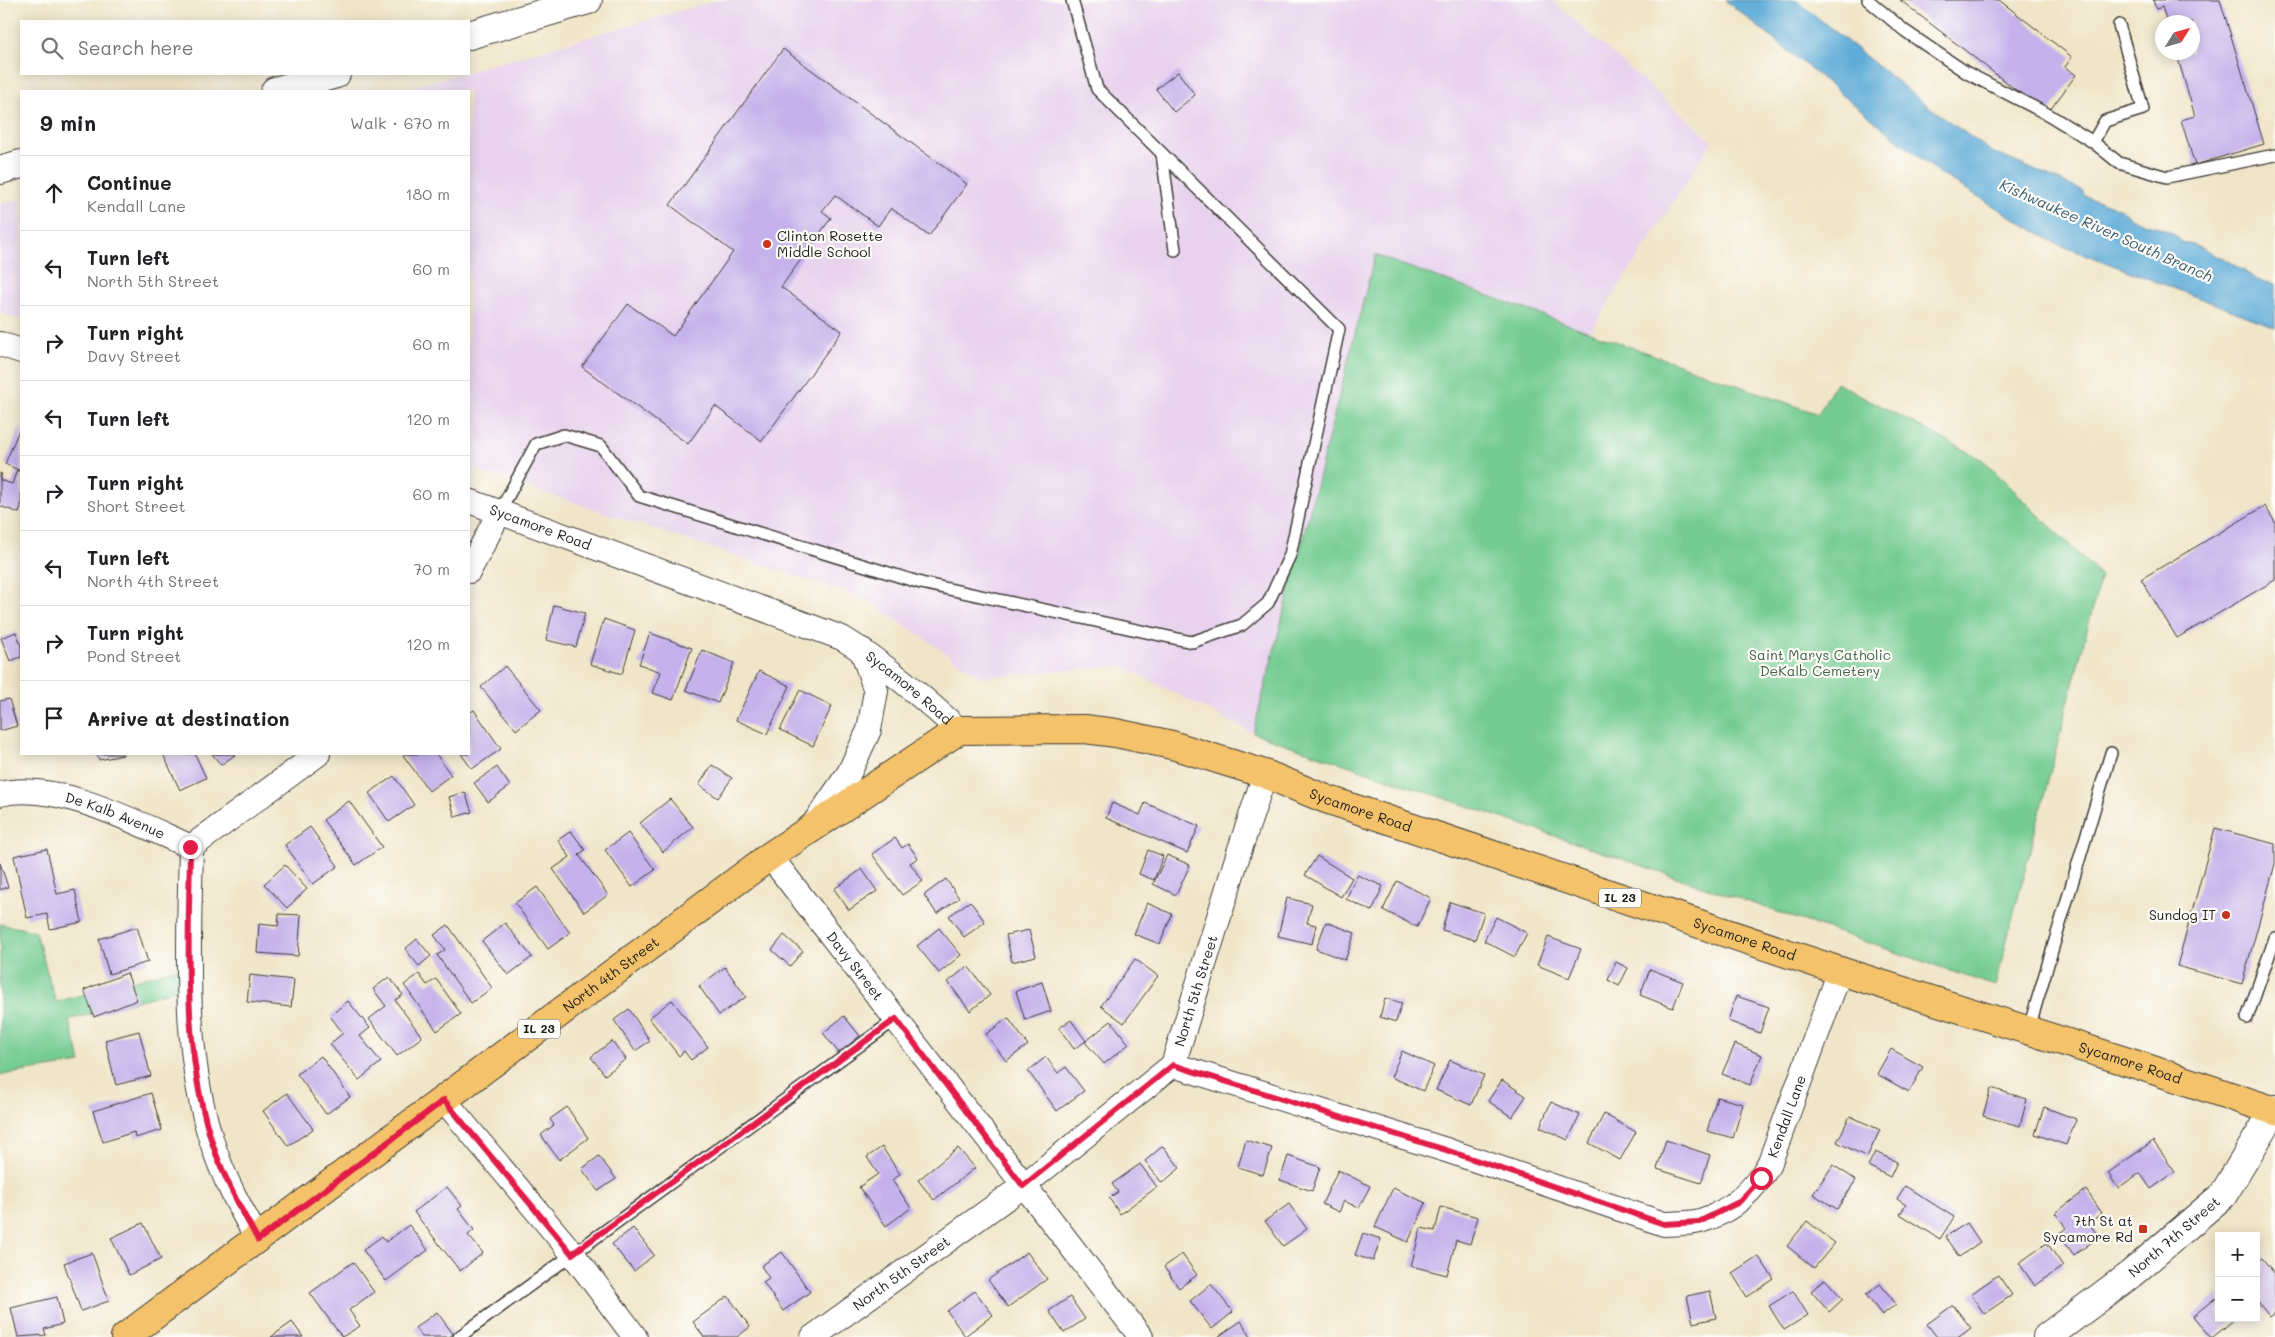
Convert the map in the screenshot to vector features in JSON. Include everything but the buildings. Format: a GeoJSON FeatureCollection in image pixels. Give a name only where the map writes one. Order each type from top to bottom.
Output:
{"type":"FeatureCollection","features":[{"type":"Feature","properties":{"kind":"main road","name":"Sycamore Road"},"geometry":{"type":"LineString","coordinates":[[959,730],[1085,729],[1116,732],[1172,745],[1265,774],[1326,799],[1840,971],[2275,1110]]}},
{"type":"Feature","properties":{"kind":"main road","name":"North 4th Street"},"geometry":{"type":"LineString","coordinates":[[125,1337],[258,1240],[770,856],[959,730]]}},
{"type":"Feature","properties":{"kind":"street"},"geometry":{"type":"LineString","coordinates":[[470,36],[549,6],[588,0]]}},
{"type":"Feature","properties":{"kind":"street"},"geometry":{"type":"LineString","coordinates":[[278,90],[332,75]]}},
{"type":"Feature","properties":{"kind":"street"},"geometry":{"type":"LineString","coordinates":[[0,170],[20,164]]}},
{"type":"Feature","properties":{"kind":"street"},"geometry":{"type":"LineString","coordinates":[[0,344],[20,351]]}},
{"type":"Feature","properties":{"kind":"street","name":"Sycamore Road"},"geometry":{"type":"LineString","coordinates":[[470,501],[842,638],[862,650],[913,689],[959,730]]}},
{"type":"Feature","properties":{"kind":"street"},"geometry":{"type":"LineString","coordinates":[[470,569],[500,511]]}},
{"type":"Feature","properties":{"kind":"street"},"geometry":{"type":"LineString","coordinates":[[808,831],[849,773],[869,730],[876,691],[862,650]]}},
{"type":"Feature","properties":{"kind":"street"},"geometry":{"type":"LineString","coordinates":[[258,1240],[229,1187],[215,1150],[202,1106],[193,1043],[189,965],[190,847],[317,755]]}},
{"type":"Feature","properties":{"kind":"street","name":"North 5th Street"},"geometry":{"type":"LineString","coordinates":[[812,1337],[1023,1186],[1173,1065],[1265,774]]}},
{"type":"Feature","properties":{"kind":"street","name":"De Kalb Avenue"},"geometry":{"type":"LineString","coordinates":[[0,794],[24,791],[80,800],[190,847]]}},
{"type":"Feature","properties":{"kind":"street","name":"Davy Street"},"geometry":{"type":"LineString","coordinates":[[770,856],[1140,1337]]}},
{"type":"Feature","properties":{"kind":"street","name":"Kendall Lane"},"geometry":{"type":"LineString","coordinates":[[1173,1065],[1446,1150],[1664,1224],[1699,1222],[1739,1202],[1761,1178],[1770,1162],[1840,971]]}},
{"type":"Feature","properties":{"kind":"street"},"geometry":{"type":"LineString","coordinates":[[444,1100],[572,1254],[635,1337]]}},
{"type":"Feature","properties":{"kind":"street","name":"North 7th Street"},"geometry":{"type":"LineString","coordinates":[[2047,1337],[2131,1274],[2223,1195],[2275,1110]]}},
{"type":"Feature","properties":{"kind":"lane"},"geometry":{"type":"LineString","coordinates":[[500,511],[536,444],[564,435],[601,446],[639,496],[921,583],[1192,642],[1242,625],[1268,603],[1290,555],[1339,329],[1097,89],[1072,0]]}},
{"type":"Feature","properties":{"kind":"lane"},"geometry":{"type":"LineString","coordinates":[[1868,0],[1906,31],[1967,73],[2049,115],[2092,142],[2119,163],[2167,176],[2275,155]]}},
{"type":"Feature","properties":{"kind":"lane"},"geometry":{"type":"LineString","coordinates":[[2092,142],[2105,121],[2143,109],[2119,25]]}},
{"type":"Feature","properties":{"kind":"lane"},"geometry":{"type":"LineString","coordinates":[[1162,154],[1175,250]]}},
{"type":"Feature","properties":{"kind":"lane"},"geometry":{"type":"LineString","coordinates":[[2028,1031],[2111,753]]}},
{"type":"Feature","properties":{"kind":"lane"},"geometry":{"type":"LineString","coordinates":[[2247,1018],[2275,938]]}},
{"type":"Feature","properties":{"kind":"lane"},"geometry":{"type":"LineString","coordinates":[[459,1337],[896,1019]]}},
{"type":"Feature","properties":{"kind":"shaded area"},"geometry":{"type":"Polygon","coordinates":[[[719,0],[1551,0],[1712,141],[1590,332],[1375,256],[1253,733],[1122,666],[981,677],[866,599],[470,468],[470,90],[402,90],[456,75],[470,75],[470,71],[719,0]]]}},
{"type":"Feature","properties":{"kind":"shaded area"},"geometry":{"type":"Polygon","coordinates":[[[20,199],[20,320],[0,313],[0,205],[20,199]]]}},
{"type":"Feature","properties":{"kind":"green space","name":"Saint Marys Catholic DeKalb Cemetery"},"geometry":{"type":"Polygon","coordinates":[[[1375,255],[1818,414],[1836,382],[1983,460],[2101,576],[1995,986],[1253,733],[1375,255]]]}},
{"type":"Feature","properties":{"kind":"green space"},"geometry":{"type":"Polygon","coordinates":[[[0,924],[35,931],[56,1002],[189,965],[190,986],[69,1020],[81,1063],[0,1075],[0,924]]]}},
{"type":"Feature","properties":{"kind":"water","name":"Kishwaukee River South Branch"},"geometry":{"type":"Polygon","coordinates":[[[1725,0],[1796,0],[1921,101],[1992,152],[2081,190],[2085,196],[2121,209],[2131,218],[2172,233],[2182,242],[2203,248],[2217,257],[2230,261],[2257,280],[2275,284],[2275,327],[2055,243],[1939,173],[1725,0]]]}},
{"type":"Feature","properties":{"kind":"place","name":"Clinton Rosette Middle School"},"geometry":{"type":"Point","coordinates":[767,244]}},
{"type":"Feature","properties":{"kind":"place","name":"Sundog IT"},"geometry":{"type":"Point","coordinates":[2226,915]}},
{"type":"Feature","properties":{"kind":"place","name":"7th St at Sycamore Rd"},"geometry":{"type":"Point","coordinates":[2143,1229]}},
{"type":"Feature","properties":{"kind":"route"},"geometry":{"type":"LineString","coordinates":[[190,847],[189,965],[193,1043],[202,1106],[215,1150],[229,1187],[258,1240],[444,1100],[572,1254],[896,1019],[1023,1186],[1173,1065],[1446,1150],[1664,1224],[1699,1222],[1739,1202],[1761,1178]]}}]}
